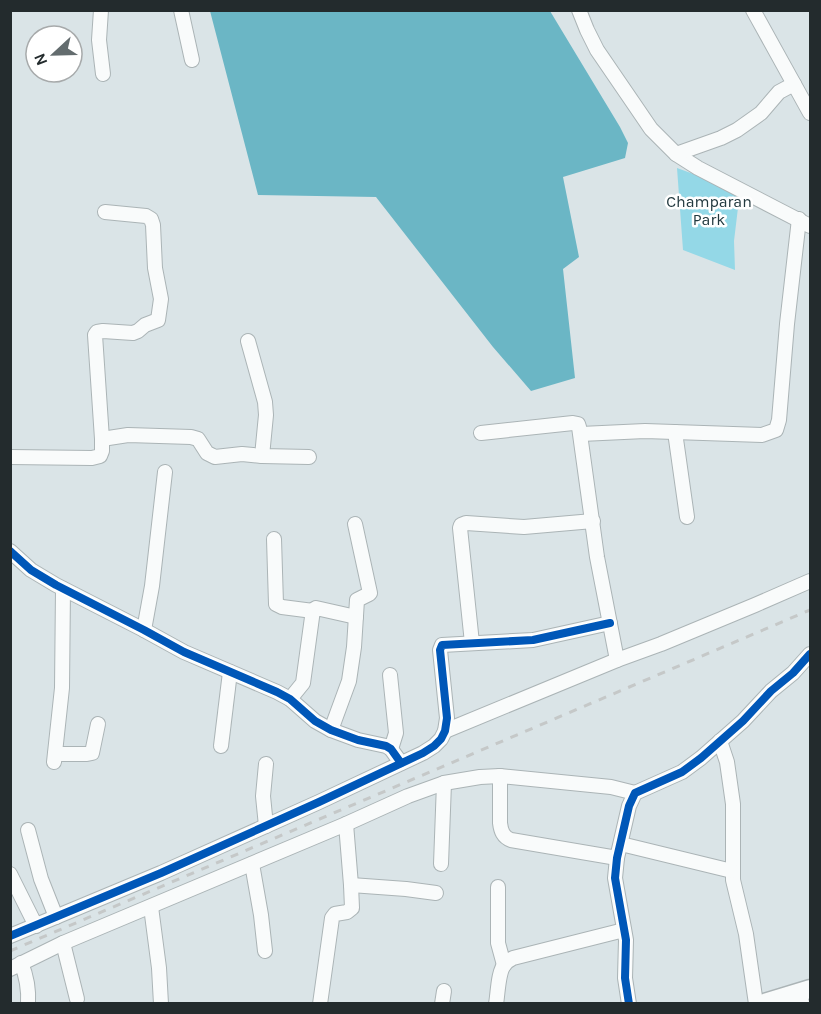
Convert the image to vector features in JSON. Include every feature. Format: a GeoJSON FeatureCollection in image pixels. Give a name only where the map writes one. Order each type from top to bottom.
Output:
{"type":"FeatureCollection","features":[{"type":"Feature","properties":{"kind":"main road"},"geometry":{"type":"LineString","coordinates":[[761,1004],[804,1000]]}},
{"type":"Feature","properties":{"kind":"street"},"geometry":{"type":"LineString","coordinates":[[101,10],[99,40],[103,74]]}},
{"type":"Feature","properties":{"kind":"street"},"geometry":{"type":"LineString","coordinates":[[181,10],[192,60]]}},
{"type":"Feature","properties":{"kind":"street"},"geometry":{"type":"LineString","coordinates":[[579,10],[597,50],[651,129],[676,154],[698,168],[805,222],[787,324],[779,420],[776,430],[762,435],[645,431],[581,434]]}},
{"type":"Feature","properties":{"kind":"street"},"geometry":{"type":"LineString","coordinates":[[753,10],[810,113]]}},
{"type":"Feature","properties":{"kind":"street"},"geometry":{"type":"LineString","coordinates":[[676,154],[737,130],[761,113],[779,92],[794,84]]}},
{"type":"Feature","properties":{"kind":"street"},"geometry":{"type":"LineString","coordinates":[[10,457],[95,458],[100,456],[102,439],[95,335],[103,331],[135,333],[158,319],[161,299],[155,268],[151,219],[146,216],[105,212]]}},
{"type":"Feature","properties":{"kind":"street"},"geometry":{"type":"LineString","coordinates":[[248,341],[265,402],[262,456]]}},
{"type":"Feature","properties":{"kind":"street"},"geometry":{"type":"LineString","coordinates":[[481,433],[578,424],[597,557],[617,660]]}},
{"type":"Feature","properties":{"kind":"street"},"geometry":{"type":"LineString","coordinates":[[675,432],[687,518]]}},
{"type":"Feature","properties":{"kind":"street"},"geometry":{"type":"LineString","coordinates":[[102,439],[128,435],[194,437],[198,439],[207,453],[215,457],[242,454],[309,457]]}},
{"type":"Feature","properties":{"kind":"street"},"geometry":{"type":"LineString","coordinates":[[144,630],[154,576],[165,472]]}},
{"type":"Feature","properties":{"kind":"street"},"geometry":{"type":"LineString","coordinates":[[472,643],[461,525],[466,523],[524,527],[592,521]]}},
{"type":"Feature","properties":{"kind":"street"},"geometry":{"type":"LineString","coordinates":[[331,730],[349,681],[357,600],[370,593],[355,524]]}},
{"type":"Feature","properties":{"kind":"street"},"geometry":{"type":"LineString","coordinates":[[274,539],[276,604],[282,607],[313,611],[316,608],[356,617]]}},
{"type":"Feature","properties":{"kind":"street"},"geometry":{"type":"LineString","coordinates":[[10,551],[31,570],[63,589],[183,652],[277,692],[331,730],[358,740],[386,746],[401,763]]}},
{"type":"Feature","properties":{"kind":"street"},"geometry":{"type":"LineString","coordinates":[[445,731],[810,581]]}},
{"type":"Feature","properties":{"kind":"street"},"geometry":{"type":"LineString","coordinates":[[63,589],[62,688],[54,758],[90,754],[93,751],[98,724]]}},
{"type":"Feature","properties":{"kind":"street"},"geometry":{"type":"LineString","coordinates":[[290,699],[303,683],[313,611]]}},
{"type":"Feature","properties":{"kind":"street"},"geometry":{"type":"LineString","coordinates":[[10,936],[161,873],[434,747],[445,731],[447,718],[440,647],[444,644],[533,640],[610,623]]}},
{"type":"Feature","properties":{"kind":"street"},"geometry":{"type":"LineString","coordinates":[[28,1004],[28,980],[16,966],[408,796],[444,783],[500,776],[610,787],[635,793],[682,772],[743,721],[771,691],[809,660]]}},
{"type":"Feature","properties":{"kind":"street"},"geometry":{"type":"LineString","coordinates":[[221,746],[230,672]]}},
{"type":"Feature","properties":{"kind":"street"},"geometry":{"type":"LineString","coordinates":[[390,675],[396,733],[391,749]]}},
{"type":"Feature","properties":{"kind":"street"},"geometry":{"type":"LineString","coordinates":[[720,741],[727,762],[733,804],[732,871],[746,934],[756,1004]]}},
{"type":"Feature","properties":{"kind":"street"},"geometry":{"type":"LineString","coordinates":[[266,764],[263,796],[266,826]]}},
{"type":"Feature","properties":{"kind":"street"},"geometry":{"type":"LineString","coordinates":[[500,776],[500,823],[506,838],[617,858]]}},
{"type":"Feature","properties":{"kind":"street"},"geometry":{"type":"LineString","coordinates":[[441,864],[444,783]]}},
{"type":"Feature","properties":{"kind":"street"},"geometry":{"type":"LineString","coordinates":[[629,1004],[625,978],[626,940],[615,878],[617,858],[629,806],[635,793]]}},
{"type":"Feature","properties":{"kind":"street"},"geometry":{"type":"LineString","coordinates":[[320,1004],[332,918],[335,914],[347,912],[352,908],[346,824]]}},
{"type":"Feature","properties":{"kind":"street"},"geometry":{"type":"LineString","coordinates":[[28,830],[41,879],[56,917]]}},
{"type":"Feature","properties":{"kind":"street"},"geometry":{"type":"LineString","coordinates":[[621,844],[732,871]]}},
{"type":"Feature","properties":{"kind":"street"},"geometry":{"type":"LineString","coordinates":[[252,864],[265,951]]}},
{"type":"Feature","properties":{"kind":"street"},"geometry":{"type":"LineString","coordinates":[[10,874],[36,926]]}},
{"type":"Feature","properties":{"kind":"street"},"geometry":{"type":"LineString","coordinates":[[351,885],[436,893]]}},
{"type":"Feature","properties":{"kind":"street"},"geometry":{"type":"LineString","coordinates":[[496,1004],[504,964],[498,943],[498,887]]}},
{"type":"Feature","properties":{"kind":"street"},"geometry":{"type":"LineString","coordinates":[[151,907],[161,1004]]}},
{"type":"Feature","properties":{"kind":"street"},"geometry":{"type":"LineString","coordinates":[[504,964],[513,958],[624,930]]}},
{"type":"Feature","properties":{"kind":"street"},"geometry":{"type":"LineString","coordinates":[[63,944],[77,999]]}},
{"type":"Feature","properties":{"kind":"green space","name":"Champaran Park"},"geometry":{"type":"Polygon","coordinates":[[[677,168],[740,191],[734,241],[735,270],[683,250],[677,168]]]}},
{"type":"Feature","properties":{"kind":"shaded area"},"geometry":{"type":"Polygon","coordinates":[[[210,11],[550,11],[628,143],[625,158],[563,177],[579,257],[563,269],[575,378],[531,391],[493,347],[376,197],[258,195],[210,11]]]}},
{"type":"Feature","properties":{"kind":"railway"},"geometry":{"type":"LineString","coordinates":[[10,951],[810,610]]}},
{"type":"Feature","properties":{"kind":"cycle path"},"geometry":{"type":"LineString","coordinates":[[10,551],[31,570],[56,585],[184,652],[277,692],[290,699],[315,721],[331,730],[358,740],[386,746],[401,763]]}},
{"type":"Feature","properties":{"kind":"cycle path"},"geometry":{"type":"LineString","coordinates":[[10,936],[161,873],[319,802],[434,746],[445,731],[447,718],[440,650],[442,645],[533,640],[610,623]]}},
{"type":"Feature","properties":{"kind":"cycle path"},"geometry":{"type":"LineString","coordinates":[[629,1004],[625,978],[626,940],[615,878],[617,858],[629,806],[635,793],[682,772],[701,758],[743,721],[810,654]]}}]}
